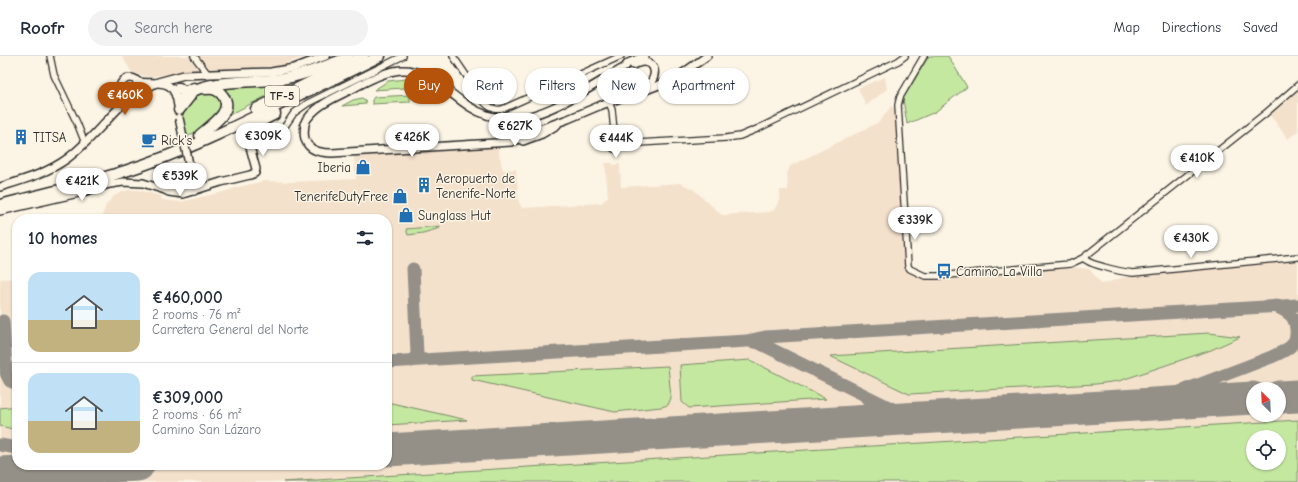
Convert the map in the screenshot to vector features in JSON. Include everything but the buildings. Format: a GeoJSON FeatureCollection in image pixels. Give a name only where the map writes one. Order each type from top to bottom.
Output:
{"type":"FeatureCollection","features":[{"type":"Feature","properties":{"kind":"highway"},"geometry":{"type":"LineString","coordinates":[[179,110],[190,93],[202,88],[227,83],[280,79],[297,76],[352,56]]}},
{"type":"Feature","properties":{"kind":"highway","name":"TF-5"},"geometry":{"type":"LineString","coordinates":[[0,198],[57,185],[150,156],[237,118],[362,56]]}},
{"type":"Feature","properties":{"kind":"highway","name":"TF-5"},"geometry":{"type":"LineString","coordinates":[[0,205],[62,190],[147,164],[201,142],[380,56]]}},
{"type":"Feature","properties":{"kind":"highway"},"geometry":{"type":"LineString","coordinates":[[179,88],[184,92],[209,84],[222,82],[227,83]]}},
{"type":"Feature","properties":{"kind":"highway"},"geometry":{"type":"LineString","coordinates":[[179,110],[189,96],[205,89],[212,88],[219,91],[224,96],[226,109],[221,117],[200,135]]}},
{"type":"Feature","properties":{"kind":"highway"},"geometry":{"type":"LineString","coordinates":[[249,136],[251,130],[257,125],[305,97],[316,88]]}},
{"type":"Feature","properties":{"kind":"main road"},"geometry":{"type":"LineString","coordinates":[[0,187],[42,173],[68,159],[85,144],[130,98],[136,96],[140,92],[158,82],[184,75],[207,73],[271,72],[294,68],[312,58],[326,56]]}},
{"type":"Feature","properties":{"kind":"main road"},"geometry":{"type":"LineString","coordinates":[[604,104],[534,131],[525,137],[514,141],[495,143],[333,153],[319,148],[310,141],[306,131],[308,118],[317,108],[372,79],[393,71],[414,70],[431,78],[480,113],[501,118],[520,118],[534,115],[555,106],[628,64],[645,56]]}},
{"type":"Feature","properties":{"kind":"main road"},"geometry":{"type":"LineString","coordinates":[[650,88],[683,73],[707,56]]}},
{"type":"Feature","properties":{"kind":"main road"},"geometry":{"type":"LineString","coordinates":[[625,67],[640,62],[645,62],[652,66],[655,72],[650,83]]}},
{"type":"Feature","properties":{"kind":"main road"},"geometry":{"type":"LineString","coordinates":[[179,110],[179,82],[184,75]]}},
{"type":"Feature","properties":{"kind":"main road"},"geometry":{"type":"LineString","coordinates":[[171,78],[179,88]]}},
{"type":"Feature","properties":{"kind":"main road"},"geometry":{"type":"LineString","coordinates":[[107,120],[122,94],[121,87],[124,81],[132,79],[137,82],[140,86],[140,92]]}},
{"type":"Feature","properties":{"kind":"main road"},"geometry":{"type":"LineString","coordinates":[[137,82],[158,82],[167,84],[171,86],[175,92],[190,176]]}},
{"type":"Feature","properties":{"kind":"main road"},"geometry":{"type":"LineString","coordinates":[[122,94],[130,98]]}},
{"type":"Feature","properties":{"kind":"main road"},"geometry":{"type":"LineString","coordinates":[[495,143],[509,144],[524,140],[542,134],[568,119]]}},
{"type":"Feature","properties":{"kind":"main road"},"geometry":{"type":"LineString","coordinates":[[0,211],[122,182],[143,183],[169,192],[180,194],[221,182],[250,176],[255,173],[256,167],[249,136]]}},
{"type":"Feature","properties":{"kind":"main road"},"geometry":{"type":"LineString","coordinates":[[165,190],[172,190],[182,184],[185,178],[190,176],[195,177],[198,182],[197,188],[193,191],[188,191],[182,184]]}},
{"type":"Feature","properties":{"kind":"street"},"geometry":{"type":"LineString","coordinates":[[50,56],[54,74],[85,144]]}},
{"type":"Feature","properties":{"kind":"street"},"geometry":{"type":"LineString","coordinates":[[194,56],[207,73]]}},
{"type":"Feature","properties":{"kind":"street"},"geometry":{"type":"LineString","coordinates":[[251,149],[254,143],[283,129],[294,113],[308,103],[403,56]]}},
{"type":"Feature","properties":{"kind":"street"},"geometry":{"type":"LineString","coordinates":[[453,56],[486,103],[491,108],[499,110],[621,56]]}},
{"type":"Feature","properties":{"kind":"street"},"geometry":{"type":"LineString","coordinates":[[610,104],[618,143],[740,136],[764,126],[905,56]]}},
{"type":"Feature","properties":{"kind":"street"},"geometry":{"type":"LineString","coordinates":[[924,56],[900,97],[898,105],[908,266],[910,269],[925,276],[1070,264],[1083,258],[1266,113],[1298,85]]}},
{"type":"Feature","properties":{"kind":"street"},"geometry":{"type":"LineString","coordinates":[[197,74],[199,62]]}},
{"type":"Feature","properties":{"kind":"street"},"geometry":{"type":"LineString","coordinates":[[249,136],[254,139],[261,139]]}},
{"type":"Feature","properties":{"kind":"street"},"geometry":{"type":"LineString","coordinates":[[1083,258],[1089,263],[1123,272],[1133,273],[1298,256]]}},
{"type":"Feature","properties":{"kind":"shaded area"},"geometry":{"type":"Polygon","coordinates":[[[122,56],[307,56],[278,66],[185,72],[149,77],[132,73],[122,56]]]}},
{"type":"Feature","properties":{"kind":"shaded area"},"geometry":{"type":"Polygon","coordinates":[[[885,77],[887,89],[866,106],[858,88],[885,77]]]}},
{"type":"Feature","properties":{"kind":"shaded area"},"geometry":{"type":"Polygon","coordinates":[[[1298,90],[1298,131],[1288,139],[1269,114],[1298,90]]]}},
{"type":"Feature","properties":{"kind":"shaded area"},"geometry":{"type":"Polygon","coordinates":[[[891,106],[895,109],[904,267],[907,272],[925,279],[1072,267],[1089,269],[1102,284],[1131,275],[1298,261],[1298,482],[0,482],[0,279],[12,278],[12,470],[392,470],[392,214],[103,214],[106,205],[114,196],[122,192],[138,190],[161,196],[162,200],[180,202],[264,181],[290,182],[356,179],[353,150],[496,141],[503,170],[516,169],[519,202],[522,208],[601,203],[608,197],[605,163],[613,163],[613,165],[620,164],[621,187],[680,183],[693,189],[722,215],[769,212],[774,210],[779,201],[780,190],[788,190],[787,174],[790,166],[877,123],[891,106]]]}},
{"type":"Feature","properties":{"kind":"green space"},"geometry":{"type":"Polygon","coordinates":[[[929,56],[948,56],[967,87],[935,112],[907,124],[903,99],[929,56]]]}},
{"type":"Feature","properties":{"kind":"green space"},"geometry":{"type":"Polygon","coordinates":[[[300,78],[290,84],[225,117],[218,88],[300,78]]]}},
{"type":"Feature","properties":{"kind":"green space"},"geometry":{"type":"Polygon","coordinates":[[[404,79],[404,88],[374,90],[388,81],[404,79]]]}},
{"type":"Feature","properties":{"kind":"green space"},"geometry":{"type":"Polygon","coordinates":[[[207,92],[215,94],[221,100],[218,113],[203,127],[186,138],[182,120],[184,110],[194,96],[207,92]]]}},
{"type":"Feature","properties":{"kind":"green space"},"geometry":{"type":"Polygon","coordinates":[[[404,95],[404,102],[372,104],[374,97],[404,95]]]}},
{"type":"Feature","properties":{"kind":"green space"},"geometry":{"type":"Polygon","coordinates":[[[362,98],[365,100],[366,104],[342,106],[353,100],[362,98]]]}},
{"type":"Feature","properties":{"kind":"green space"},"geometry":{"type":"Polygon","coordinates":[[[440,226],[440,228],[423,233],[408,235],[406,229],[440,226]]]}},
{"type":"Feature","properties":{"kind":"green space"},"geometry":{"type":"Polygon","coordinates":[[[1209,333],[1240,337],[1211,350],[1119,381],[1096,384],[909,394],[830,356],[1209,333]]]}},
{"type":"Feature","properties":{"kind":"green space"},"geometry":{"type":"Polygon","coordinates":[[[750,360],[826,399],[689,408],[682,402],[680,365],[750,360]]]}},
{"type":"Feature","properties":{"kind":"green space"},"geometry":{"type":"Polygon","coordinates":[[[668,366],[671,398],[668,405],[615,412],[472,380],[472,376],[668,366]]]}},
{"type":"Feature","properties":{"kind":"green space"},"geometry":{"type":"Polygon","coordinates":[[[392,403],[467,420],[392,425],[392,403]]]}},
{"type":"Feature","properties":{"kind":"green space"},"geometry":{"type":"Polygon","coordinates":[[[12,407],[12,429],[0,426],[0,408],[12,407]]]}},
{"type":"Feature","properties":{"kind":"green space"},"geometry":{"type":"Polygon","coordinates":[[[1298,420],[1298,482],[283,482],[1265,422],[1286,422],[1286,421],[1298,420]]]}},
{"type":"Feature","properties":{"kind":"taxiway"},"geometry":{"type":"LineString","coordinates":[[412,361],[417,354],[413,269]]}},
{"type":"Feature","properties":{"kind":"taxiway"},"geometry":{"type":"LineString","coordinates":[[392,362],[747,341],[765,337],[1298,305]]}},
{"type":"Feature","properties":{"kind":"taxiway"},"geometry":{"type":"LineString","coordinates":[[1145,405],[1268,359],[1291,346],[1296,335],[1295,322],[1289,314],[1275,306]]}},
{"type":"Feature","properties":{"kind":"taxiway"},"geometry":{"type":"LineString","coordinates":[[3,321],[6,373],[12,382]]}},
{"type":"Feature","properties":{"kind":"taxiway"},"geometry":{"type":"LineString","coordinates":[[749,341],[759,343],[897,411],[926,417],[942,417]]}},
{"type":"Feature","properties":{"kind":"taxiway"},"geometry":{"type":"LineString","coordinates":[[860,422],[868,418],[874,408],[873,404],[866,397]]}},
{"type":"Feature","properties":{"kind":"taxiway"},"geometry":{"type":"LineString","coordinates":[[0,445],[12,447]]}},
{"type":"Feature","properties":{"kind":"runway"},"geometry":{"type":"LineString","coordinates":[[1286,397],[1298,396]]}},
{"type":"Feature","properties":{"kind":"runway"},"geometry":{"type":"LineString","coordinates":[[392,450],[1246,398]]}},
{"type":"Feature","properties":{"kind":"runway"},"geometry":{"type":"LineString","coordinates":[[0,473],[52,470]]}},
{"type":"Feature","properties":{"kind":"place","name":"TITSA"},"geometry":{"type":"Point","coordinates":[21,137]}},
{"type":"Feature","properties":{"kind":"place","name":"Rick's"},"geometry":{"type":"Point","coordinates":[149,140]}},
{"type":"Feature","properties":{"kind":"place","name":"Iberia"},"geometry":{"type":"Point","coordinates":[363,167]}},
{"type":"Feature","properties":{"kind":"place","name":"Aeropuerto de Tenerife-Norte"},"geometry":{"type":"Point","coordinates":[424,185]}},
{"type":"Feature","properties":{"kind":"place","name":"TenerifeDutyFree"},"geometry":{"type":"Point","coordinates":[400,196]}},
{"type":"Feature","properties":{"kind":"place","name":"Sunglass Hut"},"geometry":{"type":"Point","coordinates":[406,215]}},
{"type":"Feature","properties":{"kind":"place","name":"Camino La Villa"},"geometry":{"type":"Point","coordinates":[944,271]}}]}
